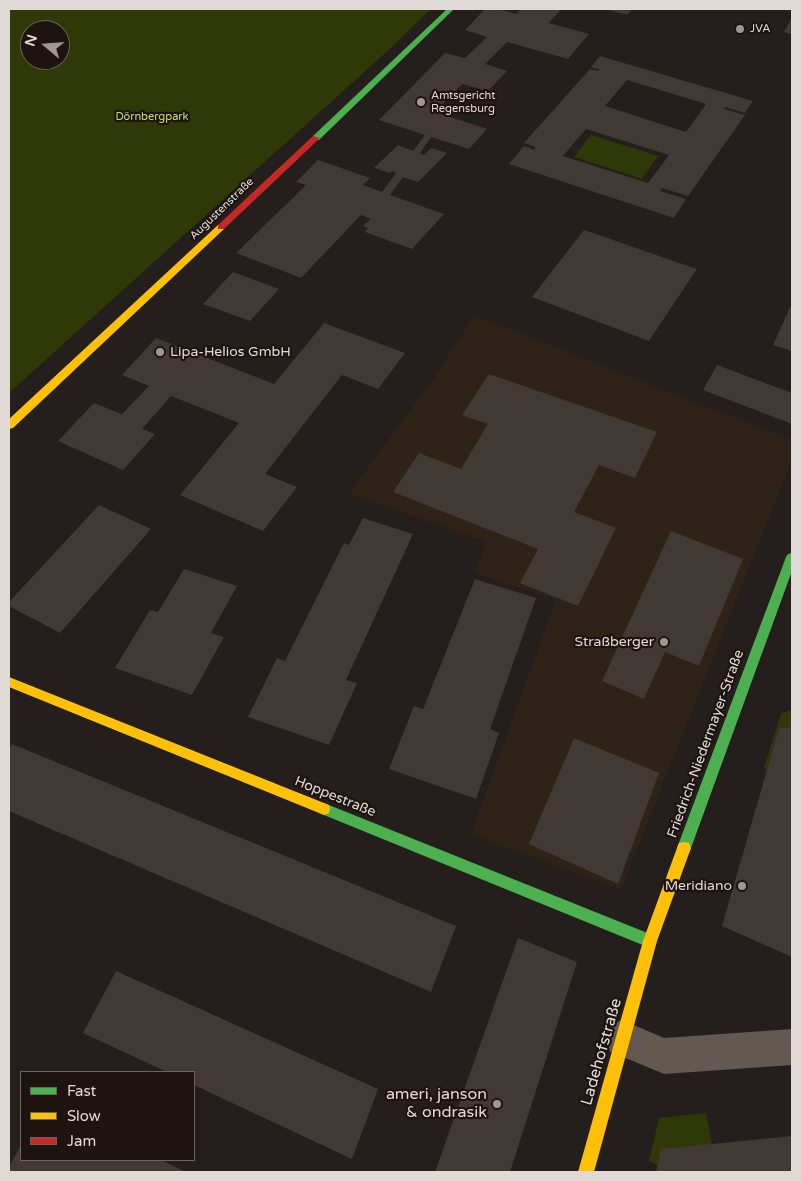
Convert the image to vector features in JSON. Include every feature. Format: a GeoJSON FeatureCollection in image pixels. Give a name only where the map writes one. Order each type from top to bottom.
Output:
{"type":"FeatureCollection","features":[{"type":"Feature","properties":{"kind":"street","name":"Augustenstraße"},"geometry":{"type":"LineString","coordinates":[[9,425],[133,311],[451,9]]}},
{"type":"Feature","properties":{"kind":"street","name":"Friedrich-Niedermayer-Straße"},"geometry":{"type":"LineString","coordinates":[[650,941],[772,607],[792,558]]}},
{"type":"Feature","properties":{"kind":"street","name":"Hoppestraße"},"geometry":{"type":"LineString","coordinates":[[9,682],[650,941]]}},
{"type":"Feature","properties":{"kind":"street","name":"Ladehofstraße"},"geometry":{"type":"LineString","coordinates":[[586,1172],[650,941]]}},
{"type":"Feature","properties":{"kind":"street"},"geometry":{"type":"LineString","coordinates":[[622,1038],[664,1056],[792,1047]]}},
{"type":"Feature","properties":{"kind":"shaded area"},"geometry":{"type":"Polygon","coordinates":[[[474,315],[792,440],[792,459],[621,890],[471,834],[556,599],[474,573],[487,542],[349,493],[435,377],[474,315]]]}},
{"type":"Feature","properties":{"kind":"green space","name":"Dörnbergpark"},"geometry":{"type":"Polygon","coordinates":[[[9,9],[431,9],[393,46],[9,393],[9,9]]]}},
{"type":"Feature","properties":{"kind":"green space"},"geometry":{"type":"Polygon","coordinates":[[[591,135],[658,156],[642,179],[574,157],[591,135]]]}},
{"type":"Feature","properties":{"kind":"green space"},"geometry":{"type":"Polygon","coordinates":[[[792,709],[792,727],[779,728],[767,769],[764,768],[781,714],[792,709]]]}},
{"type":"Feature","properties":{"kind":"green space"},"geometry":{"type":"Polygon","coordinates":[[[706,1113],[712,1144],[658,1165],[649,1161],[659,1118],[706,1113]]]}},
{"type":"Feature","properties":{"kind":"building"},"geometry":{"type":"Polygon","coordinates":[[[485,9],[498,9],[516,14],[521,9],[561,9],[549,23],[589,34],[568,59],[507,42],[485,64],[507,71],[488,91],[462,84],[435,112],[487,129],[469,149],[431,137],[420,153],[424,155],[431,148],[447,153],[418,182],[403,177],[390,195],[444,214],[412,249],[365,232],[368,228],[363,226],[371,219],[361,215],[301,278],[236,253],[306,185],[296,182],[318,160],[370,178],[363,185],[382,192],[396,173],[374,168],[398,145],[413,151],[425,135],[379,120],[445,53],[465,58],[487,37],[465,30],[485,9]]]}},
{"type":"Feature","properties":{"kind":"building"},"geometry":{"type":"Polygon","coordinates":[[[605,9],[632,9],[627,15],[605,9]]]}},
{"type":"Feature","properties":{"kind":"building"},"geometry":{"type":"Polygon","coordinates":[[[792,15],[792,34],[784,32],[792,15]]]}},
{"type":"Feature","properties":{"kind":"building"},"geometry":{"type":"Polygon","coordinates":[[[600,56],[753,101],[745,113],[725,107],[724,109],[745,115],[688,196],[662,188],[660,191],[686,199],[674,218],[509,164],[524,146],[534,150],[536,147],[524,143],[590,69],[600,70],[591,67],[600,56]],[[627,80],[605,106],[686,132],[706,104],[627,80]],[[586,129],[563,156],[648,183],[669,155],[586,129]]]}},
{"type":"Feature","properties":{"kind":"building"},"geometry":{"type":"Polygon","coordinates":[[[584,230],[697,269],[649,341],[532,297],[584,230]]]}},
{"type":"Feature","properties":{"kind":"building"},"geometry":{"type":"Polygon","coordinates":[[[233,272],[279,289],[250,321],[203,304],[233,272]]]}},
{"type":"Feature","properties":{"kind":"building"},"geometry":{"type":"Polygon","coordinates":[[[792,303],[792,351],[773,345],[792,303]]]}},
{"type":"Feature","properties":{"kind":"building"},"geometry":{"type":"Polygon","coordinates":[[[324,323],[405,353],[378,389],[342,375],[265,474],[297,487],[263,531],[180,495],[239,423],[171,396],[142,429],[155,434],[123,470],[58,441],[94,403],[122,414],[149,386],[122,375],[156,338],[274,384],[324,323]]]}},
{"type":"Feature","properties":{"kind":"building"},"geometry":{"type":"Polygon","coordinates":[[[717,365],[792,393],[792,424],[703,390],[717,365]]]}},
{"type":"Feature","properties":{"kind":"building"},"geometry":{"type":"Polygon","coordinates":[[[489,374],[657,432],[635,478],[599,465],[574,512],[616,528],[578,606],[520,583],[538,549],[393,492],[419,453],[461,469],[488,424],[462,415],[489,374]]]}},
{"type":"Feature","properties":{"kind":"building"},"geometry":{"type":"Polygon","coordinates":[[[99,505],[151,529],[60,633],[9,606],[9,602],[99,505]]]}},
{"type":"Feature","properties":{"kind":"building"},"geometry":{"type":"Polygon","coordinates":[[[363,518],[413,534],[346,680],[357,683],[329,745],[248,717],[277,658],[285,661],[344,543],[349,545],[363,518]]]}},
{"type":"Feature","properties":{"kind":"building"},"geometry":{"type":"Polygon","coordinates":[[[671,531],[743,559],[699,666],[665,652],[644,699],[602,681],[671,531]]]}},
{"type":"Feature","properties":{"kind":"building"},"geometry":{"type":"Polygon","coordinates":[[[184,569],[237,586],[211,633],[224,637],[192,695],[115,668],[150,610],[158,612],[184,569]]]}},
{"type":"Feature","properties":{"kind":"building"},"geometry":{"type":"Polygon","coordinates":[[[475,579],[536,598],[490,729],[499,733],[476,799],[389,769],[414,706],[423,709],[475,579]]]}},
{"type":"Feature","properties":{"kind":"building"},"geometry":{"type":"Polygon","coordinates":[[[792,727],[792,957],[722,926],[779,728],[792,727]]]}},
{"type":"Feature","properties":{"kind":"building"},"geometry":{"type":"Polygon","coordinates":[[[574,738],[659,773],[618,884],[529,844],[574,738]]]}},
{"type":"Feature","properties":{"kind":"building"},"geometry":{"type":"Polygon","coordinates":[[[12,744],[456,926],[431,992],[9,811],[9,749],[12,744]]]}},
{"type":"Feature","properties":{"kind":"building"},"geometry":{"type":"Polygon","coordinates":[[[518,938],[577,962],[510,1172],[435,1172],[518,938]]]}},
{"type":"Feature","properties":{"kind":"building"},"geometry":{"type":"Polygon","coordinates":[[[116,971],[378,1089],[352,1159],[195,1085],[195,1071],[165,1071],[83,1033],[116,971]]]}},
{"type":"Feature","properties":{"kind":"building"},"geometry":{"type":"Polygon","coordinates":[[[792,1136],[792,1172],[656,1172],[661,1149],[792,1136]]]}},
{"type":"Feature","properties":{"kind":"building"},"geometry":{"type":"Polygon","coordinates":[[[20,1147],[20,1161],[163,1161],[186,1172],[9,1172],[9,1167],[20,1147]]]}},
{"type":"Feature","properties":{"kind":"traffic: fast"},"geometry":{"type":"LineString","coordinates":[[316,138],[451,9]]}},
{"type":"Feature","properties":{"kind":"traffic: fast"},"geometry":{"type":"LineString","coordinates":[[684,848],[792,557]]}},
{"type":"Feature","properties":{"kind":"traffic: fast"},"geometry":{"type":"LineString","coordinates":[[324,809],[650,941]]}},
{"type":"Feature","properties":{"kind":"traffic: slow"},"geometry":{"type":"LineString","coordinates":[[9,425],[221,227]]}},
{"type":"Feature","properties":{"kind":"traffic: slow"},"geometry":{"type":"LineString","coordinates":[[9,682],[324,809]]}},
{"type":"Feature","properties":{"kind":"traffic: slow"},"geometry":{"type":"LineString","coordinates":[[586,1172],[650,941],[684,848]]}},
{"type":"Feature","properties":{"kind":"traffic: jam"},"geometry":{"type":"LineString","coordinates":[[221,227],[316,138]]}},
{"type":"Feature","properties":{"kind":"place","name":"JVA"},"geometry":{"type":"Point","coordinates":[740,29]}},
{"type":"Feature","properties":{"kind":"place","name":"Amtsgericht Regensburg"},"geometry":{"type":"Point","coordinates":[421,102]}},
{"type":"Feature","properties":{"kind":"place","name":"Lipa-Helios GmbH"},"geometry":{"type":"Point","coordinates":[160,352]}},
{"type":"Feature","properties":{"kind":"place","name":"Straßberger"},"geometry":{"type":"Point","coordinates":[664,642]}},
{"type":"Feature","properties":{"kind":"place","name":"Meridiano"},"geometry":{"type":"Point","coordinates":[742,886]}},
{"type":"Feature","properties":{"kind":"place","name":"ameri, janson & ondrasik"},"geometry":{"type":"Point","coordinates":[497,1104]}}]}
